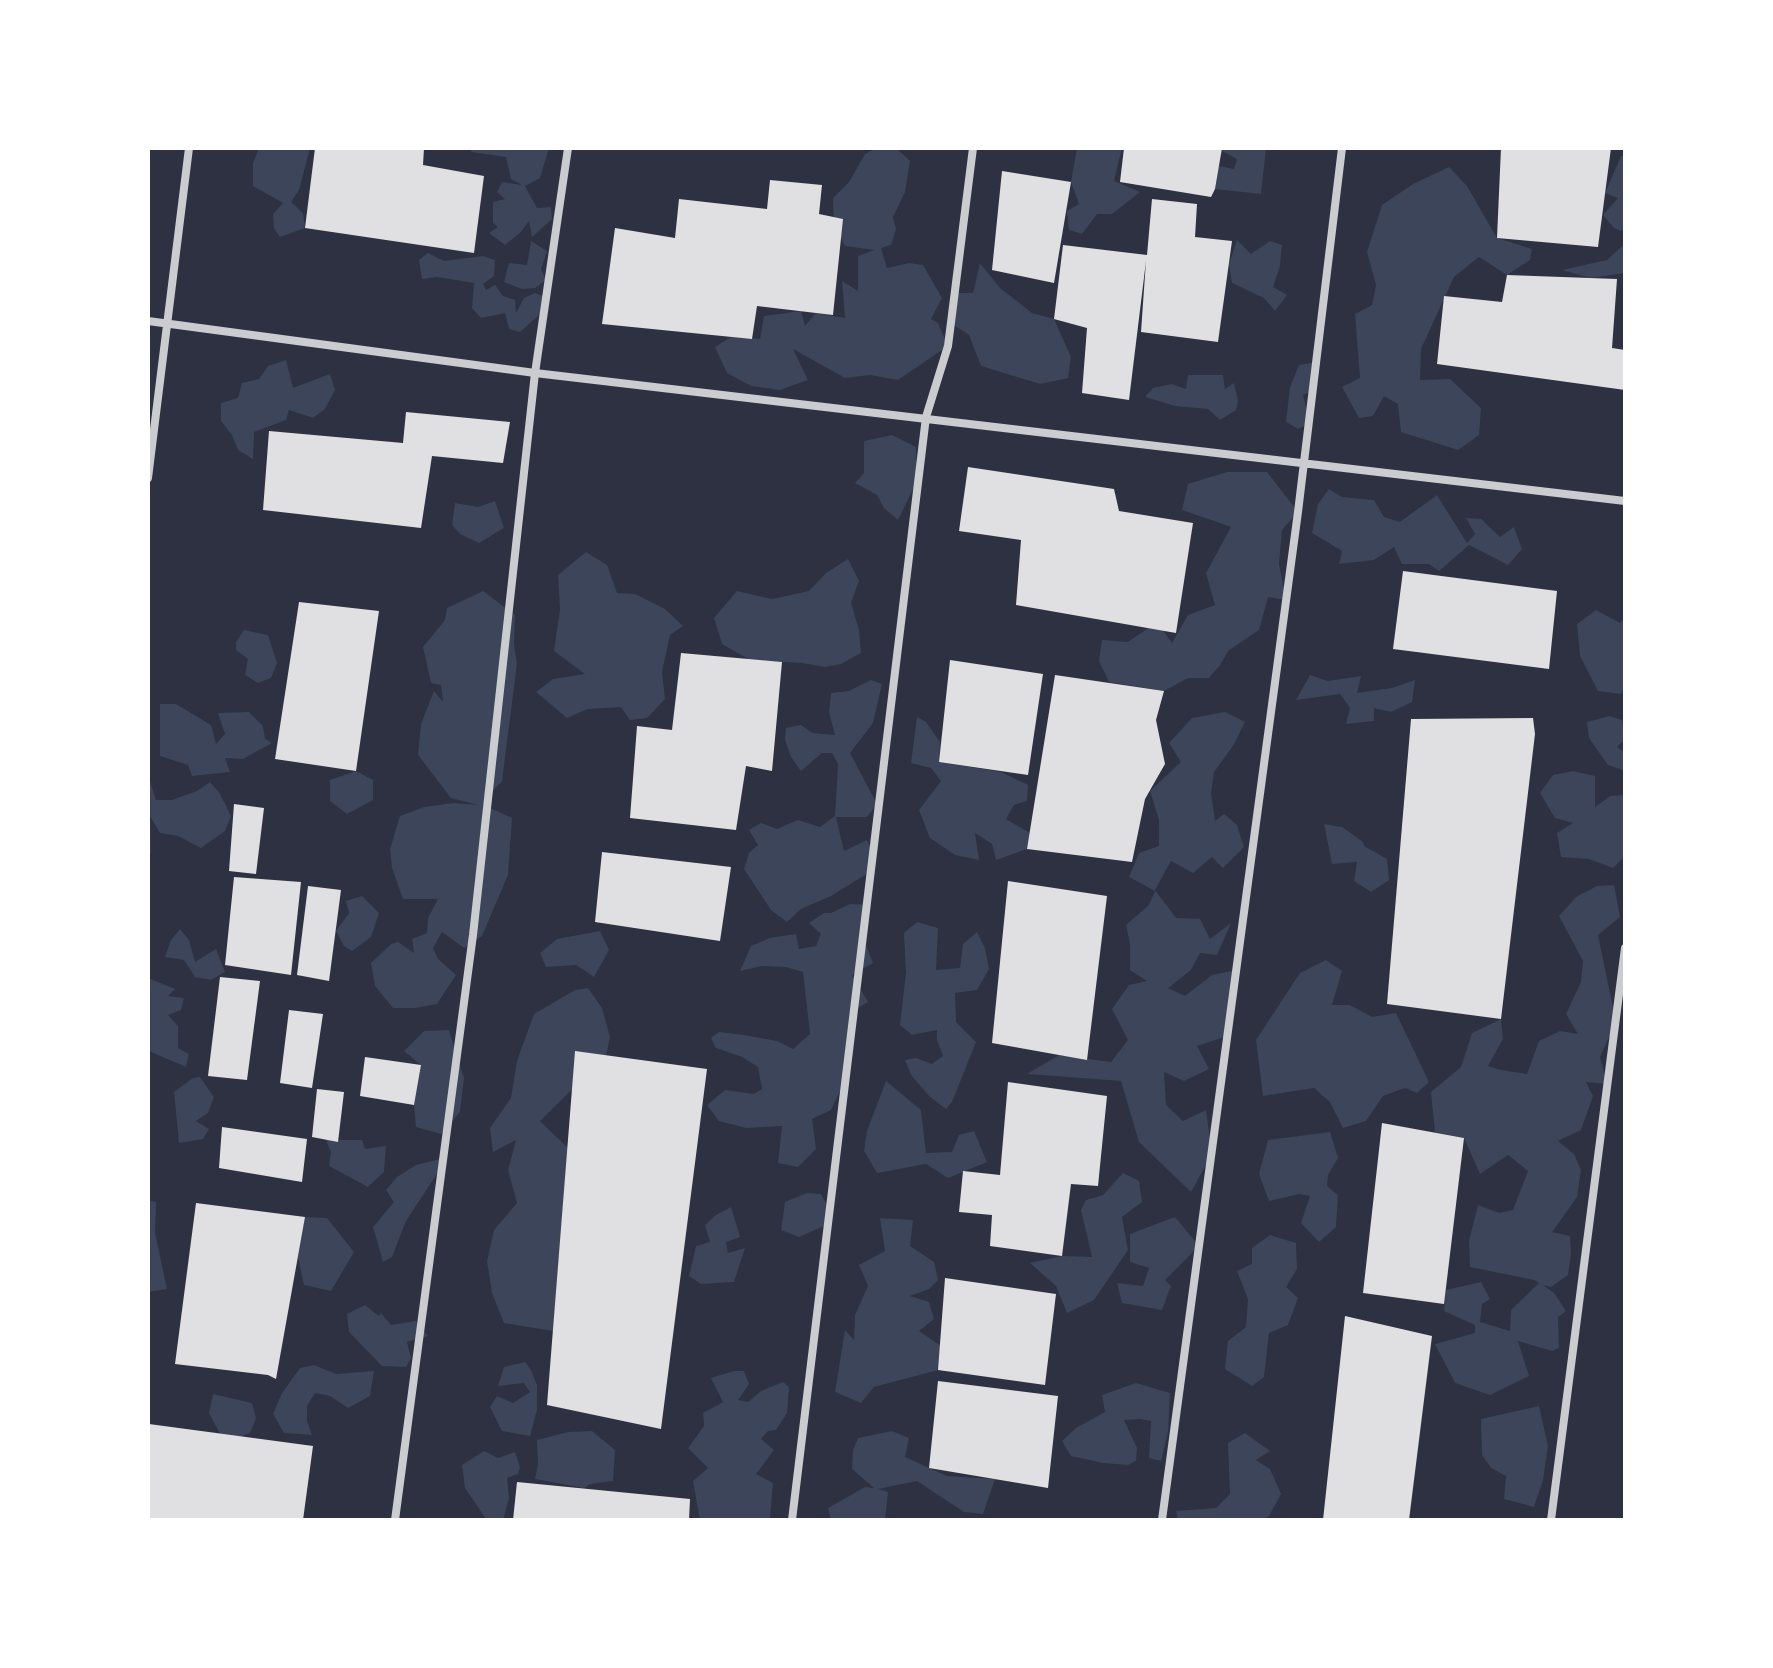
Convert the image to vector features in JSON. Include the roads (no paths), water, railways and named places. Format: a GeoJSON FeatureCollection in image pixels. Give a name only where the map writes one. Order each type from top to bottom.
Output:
{"type":"FeatureCollection","features":[{"type":"Feature","properties":{"kind":"street"},"geometry":{"type":"LineString","coordinates":[[148,478],[189,148]]}},
{"type":"Feature","properties":{"kind":"street"},"geometry":{"type":"LineString","coordinates":[[395,1520],[473,935],[535,373],[568,148]]}},
{"type":"Feature","properties":{"kind":"street"},"geometry":{"type":"LineString","coordinates":[[792,1520],[926,417],[948,346],[973,148]]}},
{"type":"Feature","properties":{"kind":"street"},"geometry":{"type":"LineString","coordinates":[[1162,1520],[1305,462],[1342,148]]}},
{"type":"Feature","properties":{"kind":"street"},"geometry":{"type":"LineString","coordinates":[[148,321],[535,373],[1625,501]]}},
{"type":"Feature","properties":{"kind":"street"},"geometry":{"type":"LineString","coordinates":[[1551,1520],[1625,948]]}}]}
